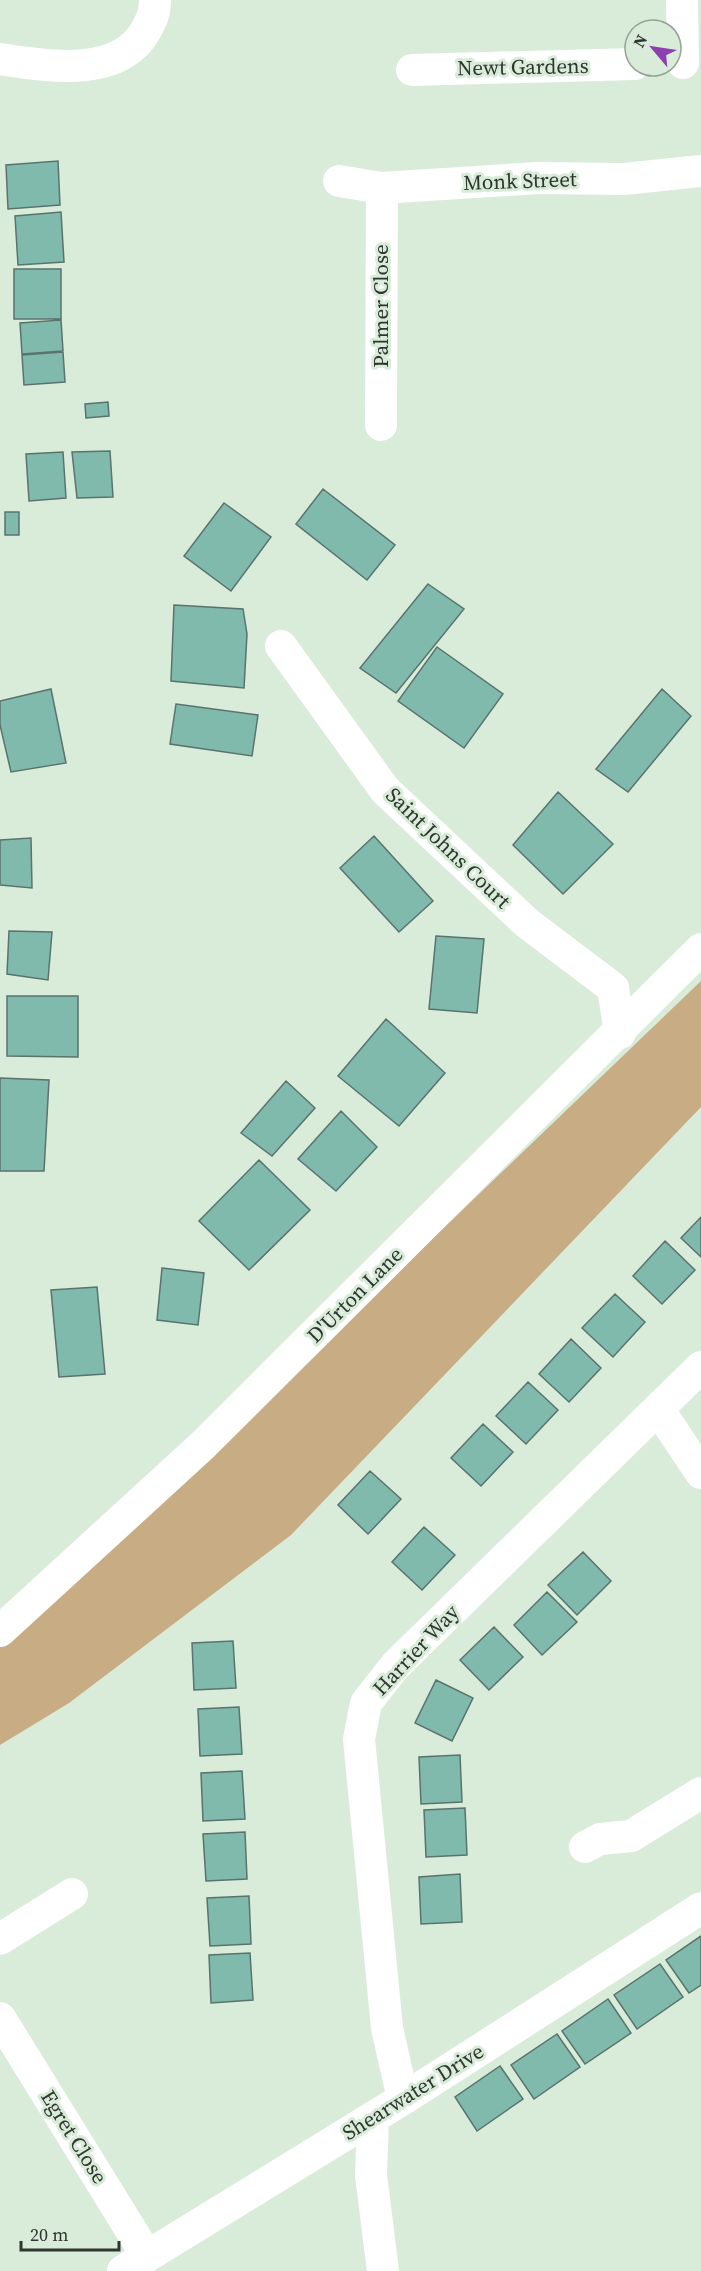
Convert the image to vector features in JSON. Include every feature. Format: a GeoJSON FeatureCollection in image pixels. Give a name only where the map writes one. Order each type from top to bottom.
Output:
{"type":"FeatureCollection","features":[{"type":"Feature","properties":{"kind":"street"},"geometry":{"type":"LineString","coordinates":[[0,59],[51,66],[111,61],[138,44],[155,14],[155,0]]}},
{"type":"Feature","properties":{"kind":"street"},"geometry":{"type":"LineString","coordinates":[[682,0],[685,63]]}},
{"type":"Feature","properties":{"kind":"street","name":"Newt Gardens"},"geometry":{"type":"LineString","coordinates":[[412,70],[623,64]]}},
{"type":"Feature","properties":{"kind":"street","name":"Monk Street"},"geometry":{"type":"LineString","coordinates":[[339,181],[382,188],[537,178],[624,179],[701,171]]}},
{"type":"Feature","properties":{"kind":"street","name":"Palmer Close"},"geometry":{"type":"LineString","coordinates":[[381,425],[382,188]]}},
{"type":"Feature","properties":{"kind":"street","name":"Saint Johns Court"},"geometry":{"type":"LineString","coordinates":[[281,646],[385,790],[527,922],[613,988],[620,1033]]}},
{"type":"Feature","properties":{"kind":"street","name":"D'Urton Lane"},"geometry":{"type":"LineString","coordinates":[[0,1631],[203,1445],[620,1033],[701,949]]}},
{"type":"Feature","properties":{"kind":"street","name":"Harrier Way"},"geometry":{"type":"LineString","coordinates":[[403,2099],[387,2028],[359,1739],[366,1703],[394,1666],[701,1367]]}},
{"type":"Feature","properties":{"kind":"street"},"geometry":{"type":"LineString","coordinates":[[659,1410],[701,1473]]}},
{"type":"Feature","properties":{"kind":"street"},"geometry":{"type":"LineString","coordinates":[[585,1847],[600,1839],[631,1836],[701,1793]]}},
{"type":"Feature","properties":{"kind":"street"},"geometry":{"type":"LineString","coordinates":[[0,1939],[72,1894]]}},
{"type":"Feature","properties":{"kind":"street","name":"Shearwater Drive"},"geometry":{"type":"LineString","coordinates":[[135,2264],[373,2118],[701,1908]]}},
{"type":"Feature","properties":{"kind":"street","name":"Egret Close"},"geometry":{"type":"LineString","coordinates":[[0,2018],[135,2264]]}},
{"type":"Feature","properties":{"kind":"street"},"geometry":{"type":"LineString","coordinates":[[373,2118],[371,2175],[383,2271]]}},
{"type":"Feature","properties":{"kind":"shaded area"},"geometry":{"type":"Polygon","coordinates":[[[701,981],[701,1107],[291,1535],[69,1703],[0,1745],[0,1647],[206,1456],[701,981]]]}},
{"type":"Feature","properties":{"kind":"building"},"geometry":{"type":"Polygon","coordinates":[[[58,161],[60,205],[8,209],[6,165],[58,161]]]}},
{"type":"Feature","properties":{"kind":"building"},"geometry":{"type":"Polygon","coordinates":[[[61,212],[64,262],[18,265],[15,216],[61,212]]]}},
{"type":"Feature","properties":{"kind":"building"},"geometry":{"type":"Polygon","coordinates":[[[14,269],[61,269],[61,319],[14,319],[14,269]]]}},
{"type":"Feature","properties":{"kind":"building"},"geometry":{"type":"Polygon","coordinates":[[[61,320],[63,351],[22,354],[20,323],[61,320]]]}},
{"type":"Feature","properties":{"kind":"building"},"geometry":{"type":"Polygon","coordinates":[[[63,352],[65,382],[24,385],[22,355],[63,352]]]}},
{"type":"Feature","properties":{"kind":"building"},"geometry":{"type":"Polygon","coordinates":[[[108,402],[109,416],[86,418],[85,404],[108,402]]]}},
{"type":"Feature","properties":{"kind":"building"},"geometry":{"type":"Polygon","coordinates":[[[110,451],[113,497],[77,498],[72,452],[110,451]]]}},
{"type":"Feature","properties":{"kind":"building"},"geometry":{"type":"Polygon","coordinates":[[[63,452],[66,498],[29,501],[26,454],[63,452]]]}},
{"type":"Feature","properties":{"kind":"building"},"geometry":{"type":"Polygon","coordinates":[[[323,489],[395,545],[367,580],[296,524],[323,489]]]}},
{"type":"Feature","properties":{"kind":"building"},"geometry":{"type":"Polygon","coordinates":[[[224,503],[271,537],[231,591],[184,556],[224,503]]]}},
{"type":"Feature","properties":{"kind":"building"},"geometry":{"type":"Polygon","coordinates":[[[5,512],[19,512],[19,535],[5,535],[5,512]]]}},
{"type":"Feature","properties":{"kind":"building"},"geometry":{"type":"Polygon","coordinates":[[[428,584],[464,609],[396,693],[360,668],[428,584]]]}},
{"type":"Feature","properties":{"kind":"building"},"geometry":{"type":"Polygon","coordinates":[[[174,605],[243,609],[247,634],[244,688],[171,681],[174,605]]]}},
{"type":"Feature","properties":{"kind":"building"},"geometry":{"type":"Polygon","coordinates":[[[437,647],[503,694],[464,748],[398,701],[437,647]]]}},
{"type":"Feature","properties":{"kind":"building"},"geometry":{"type":"Polygon","coordinates":[[[51,689],[66,763],[11,772],[0,725],[0,701],[51,689]]]}},
{"type":"Feature","properties":{"kind":"building"},"geometry":{"type":"Polygon","coordinates":[[[662,689],[691,716],[628,792],[596,769],[662,689]]]}},
{"type":"Feature","properties":{"kind":"building"},"geometry":{"type":"Polygon","coordinates":[[[176,704],[258,715],[252,756],[170,744],[176,704]]]}},
{"type":"Feature","properties":{"kind":"building"},"geometry":{"type":"Polygon","coordinates":[[[558,792],[613,844],[563,894],[513,845],[558,792]]]}},
{"type":"Feature","properties":{"kind":"building"},"geometry":{"type":"Polygon","coordinates":[[[374,836],[433,901],[399,932],[340,868],[374,836]]]}},
{"type":"Feature","properties":{"kind":"building"},"geometry":{"type":"Polygon","coordinates":[[[31,838],[32,888],[0,885],[0,840],[31,838]]]}},
{"type":"Feature","properties":{"kind":"building"},"geometry":{"type":"Polygon","coordinates":[[[9,931],[52,932],[48,980],[7,974],[9,931]]]}},
{"type":"Feature","properties":{"kind":"building"},"geometry":{"type":"Polygon","coordinates":[[[436,936],[484,939],[477,1013],[429,1009],[436,936]]]}},
{"type":"Feature","properties":{"kind":"building"},"geometry":{"type":"Polygon","coordinates":[[[7,996],[78,996],[78,1057],[7,1056],[7,996]]]}},
{"type":"Feature","properties":{"kind":"building"},"geometry":{"type":"Polygon","coordinates":[[[386,1019],[445,1073],[399,1126],[338,1076],[386,1019]]]}},
{"type":"Feature","properties":{"kind":"building"},"geometry":{"type":"Polygon","coordinates":[[[0,1078],[49,1080],[44,1171],[0,1171],[0,1078]]]}},
{"type":"Feature","properties":{"kind":"building"},"geometry":{"type":"Polygon","coordinates":[[[286,1081],[315,1108],[272,1156],[241,1133],[286,1081]]]}},
{"type":"Feature","properties":{"kind":"building"},"geometry":{"type":"Polygon","coordinates":[[[341,1111],[377,1147],[336,1191],[298,1159],[341,1111]]]}},
{"type":"Feature","properties":{"kind":"building"},"geometry":{"type":"Polygon","coordinates":[[[259,1160],[310,1210],[249,1270],[199,1221],[259,1160]]]}},
{"type":"Feature","properties":{"kind":"building"},"geometry":{"type":"Polygon","coordinates":[[[701,1217],[701,1257],[681,1238],[701,1217]]]}},
{"type":"Feature","properties":{"kind":"building"},"geometry":{"type":"Polygon","coordinates":[[[665,1241],[695,1270],[662,1304],[633,1276],[665,1241]]]}},
{"type":"Feature","properties":{"kind":"building"},"geometry":{"type":"Polygon","coordinates":[[[162,1268],[204,1273],[198,1325],[157,1320],[162,1268]]]}},
{"type":"Feature","properties":{"kind":"building"},"geometry":{"type":"Polygon","coordinates":[[[97,1287],[105,1374],[59,1377],[51,1290],[97,1287]]]}},
{"type":"Feature","properties":{"kind":"building"},"geometry":{"type":"Polygon","coordinates":[[[615,1294],[645,1322],[613,1357],[582,1328],[615,1294]]]}},
{"type":"Feature","properties":{"kind":"building"},"geometry":{"type":"Polygon","coordinates":[[[571,1339],[601,1368],[569,1402],[539,1374],[571,1339]]]}},
{"type":"Feature","properties":{"kind":"building"},"geometry":{"type":"Polygon","coordinates":[[[528,1382],[558,1410],[526,1444],[496,1416],[528,1382]]]}},
{"type":"Feature","properties":{"kind":"building"},"geometry":{"type":"Polygon","coordinates":[[[483,1424],[513,1452],[481,1486],[451,1458],[483,1424]]]}},
{"type":"Feature","properties":{"kind":"building"},"geometry":{"type":"Polygon","coordinates":[[[370,1471],[401,1499],[368,1534],[338,1505],[370,1471]]]}},
{"type":"Feature","properties":{"kind":"building"},"geometry":{"type":"Polygon","coordinates":[[[424,1527],[455,1555],[422,1590],[392,1562],[424,1527]]]}},
{"type":"Feature","properties":{"kind":"building"},"geometry":{"type":"Polygon","coordinates":[[[583,1552],[611,1581],[577,1615],[548,1585],[583,1552]]]}},
{"type":"Feature","properties":{"kind":"building"},"geometry":{"type":"Polygon","coordinates":[[[547,1592],[577,1622],[542,1655],[514,1625],[547,1592]]]}},
{"type":"Feature","properties":{"kind":"building"},"geometry":{"type":"Polygon","coordinates":[[[494,1627],[523,1657],[489,1690],[460,1660],[494,1627]]]}},
{"type":"Feature","properties":{"kind":"building"},"geometry":{"type":"Polygon","coordinates":[[[233,1641],[236,1688],[194,1690],[192,1643],[233,1641]]]}},
{"type":"Feature","properties":{"kind":"building"},"geometry":{"type":"Polygon","coordinates":[[[436,1680],[473,1698],[452,1741],[415,1723],[436,1680]]]}},
{"type":"Feature","properties":{"kind":"building"},"geometry":{"type":"Polygon","coordinates":[[[239,1707],[242,1754],[200,1756],[198,1709],[239,1707]]]}},
{"type":"Feature","properties":{"kind":"building"},"geometry":{"type":"Polygon","coordinates":[[[460,1755],[462,1802],[421,1804],[419,1757],[460,1755]]]}},
{"type":"Feature","properties":{"kind":"building"},"geometry":{"type":"Polygon","coordinates":[[[242,1771],[245,1819],[203,1821],[201,1773],[242,1771]]]}},
{"type":"Feature","properties":{"kind":"building"},"geometry":{"type":"Polygon","coordinates":[[[465,1808],[467,1855],[426,1857],[424,1810],[465,1808]]]}},
{"type":"Feature","properties":{"kind":"building"},"geometry":{"type":"Polygon","coordinates":[[[245,1832],[247,1879],[206,1881],[203,1834],[245,1832]]]}},
{"type":"Feature","properties":{"kind":"building"},"geometry":{"type":"Polygon","coordinates":[[[460,1874],[462,1922],[421,1924],[419,1877],[460,1874]]]}},
{"type":"Feature","properties":{"kind":"building"},"geometry":{"type":"Polygon","coordinates":[[[249,1896],[251,1944],[210,1946],[207,1898],[249,1896]]]}},
{"type":"Feature","properties":{"kind":"building"},"geometry":{"type":"Polygon","coordinates":[[[701,1936],[701,1985],[689,1993],[666,1960],[701,1936]]]}},
{"type":"Feature","properties":{"kind":"building"},"geometry":{"type":"Polygon","coordinates":[[[250,1953],[253,2000],[211,2003],[209,1955],[250,1953]]]}},
{"type":"Feature","properties":{"kind":"building"},"geometry":{"type":"Polygon","coordinates":[[[660,1964],[683,1997],[637,2029],[614,1995],[660,1964]]]}},
{"type":"Feature","properties":{"kind":"building"},"geometry":{"type":"Polygon","coordinates":[[[608,1999],[631,2033],[585,2064],[562,2031],[608,1999]]]}},
{"type":"Feature","properties":{"kind":"building"},"geometry":{"type":"Polygon","coordinates":[[[557,2034],[580,2067],[534,2099],[511,2065],[557,2034]]]}},
{"type":"Feature","properties":{"kind":"building"},"geometry":{"type":"Polygon","coordinates":[[[500,2066],[523,2099],[477,2131],[455,2097],[500,2066]]]}}]}
